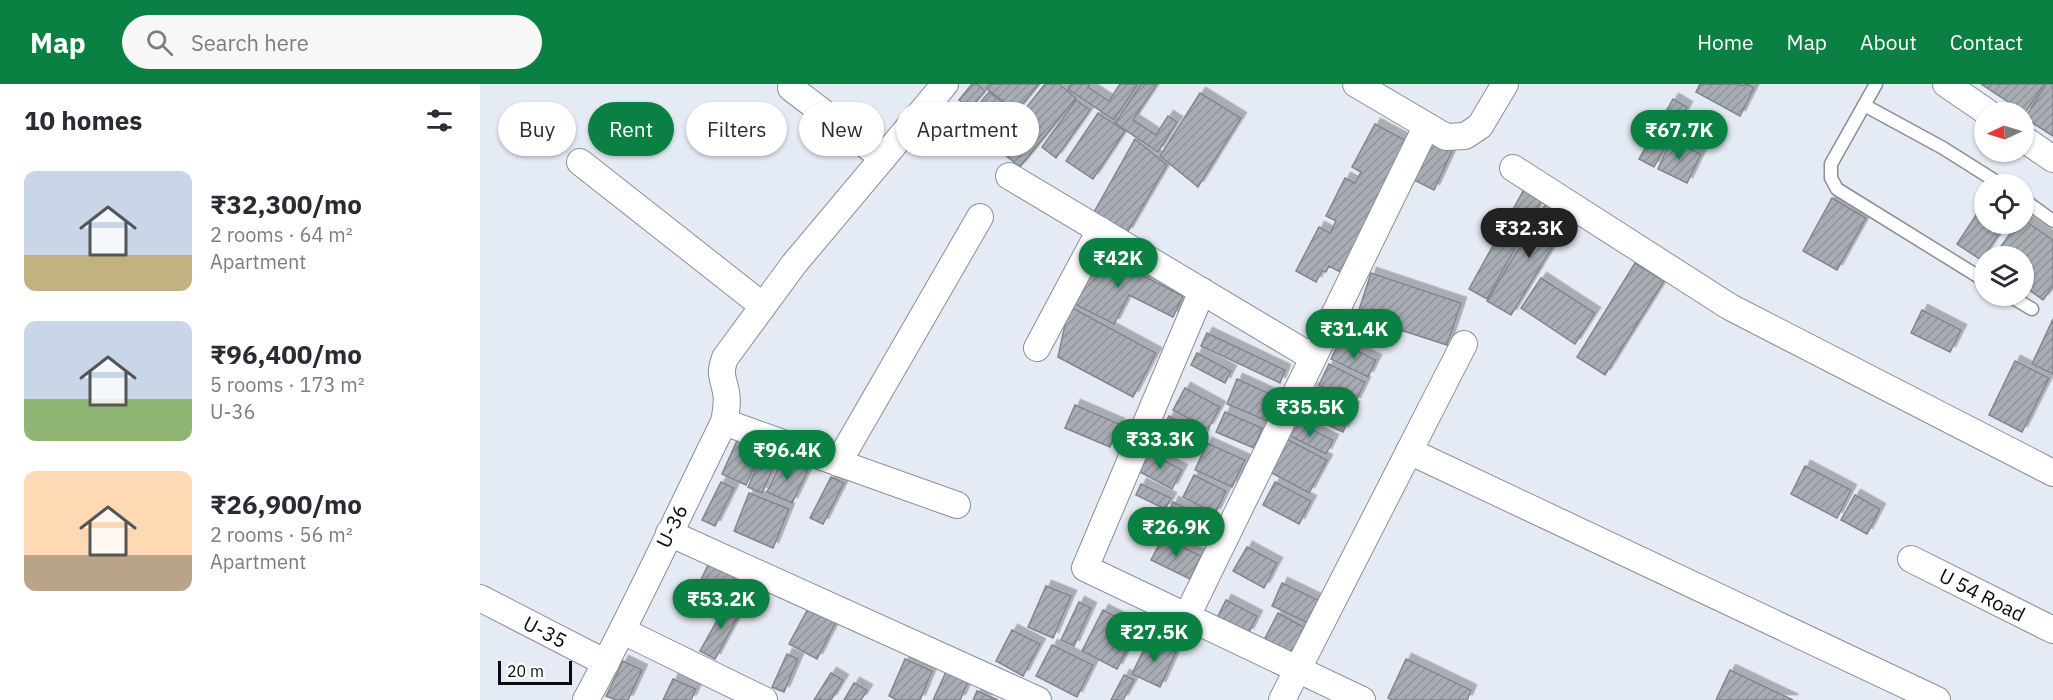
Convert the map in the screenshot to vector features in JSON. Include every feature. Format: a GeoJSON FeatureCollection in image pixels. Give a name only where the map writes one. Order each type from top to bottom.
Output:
{"type":"FeatureCollection","features":[{"type":"Feature","properties":{"kind":"street"},"geometry":{"type":"LineString","coordinates":[[945,84],[794,264],[725,358],[721,367],[721,377],[726,390],[727,406],[724,422],[957,505]]}},
{"type":"Feature","properties":{"kind":"street"},"geometry":{"type":"LineString","coordinates":[[1356,84],[1446,137],[1465,136],[1480,126],[1505,84]]}},
{"type":"Feature","properties":{"kind":"street"},"geometry":{"type":"LineString","coordinates":[[1946,84],[1974,104]]}},
{"type":"Feature","properties":{"kind":"street"},"geometry":{"type":"LineString","coordinates":[[791,88],[883,158]]}},
{"type":"Feature","properties":{"kind":"street"},"geometry":{"type":"LineString","coordinates":[[1187,616],[1426,127]]}},
{"type":"Feature","properties":{"kind":"street"},"geometry":{"type":"LineString","coordinates":[[2034,146],[2053,159]]}},
{"type":"Feature","properties":{"kind":"street"},"geometry":{"type":"LineString","coordinates":[[580,162],[763,306]]}},
{"type":"Feature","properties":{"kind":"street"},"geometry":{"type":"LineString","coordinates":[[1513,168],[1730,306],[2053,473]]}},
{"type":"Feature","properties":{"kind":"street"},"geometry":{"type":"LineString","coordinates":[[1009,176],[1312,357]]}},
{"type":"Feature","properties":{"kind":"street"},"geometry":{"type":"LineString","coordinates":[[838,463],[980,217]]}},
{"type":"Feature","properties":{"kind":"street"},"geometry":{"type":"LineString","coordinates":[[1037,348],[1100,230]]}},
{"type":"Feature","properties":{"kind":"street"},"geometry":{"type":"LineString","coordinates":[[1202,291],[1085,568],[1362,700]]}},
{"type":"Feature","properties":{"kind":"street"},"geometry":{"type":"LineString","coordinates":[[1282,700],[1464,344]]}},
{"type":"Feature","properties":{"kind":"street","name":"U-36"},"geometry":{"type":"LineString","coordinates":[[606,663],[724,422]]}},
{"type":"Feature","properties":{"kind":"street"},"geometry":{"type":"LineString","coordinates":[[1409,451],[1937,700]]}},
{"type":"Feature","properties":{"kind":"street"},"geometry":{"type":"LineString","coordinates":[[669,532],[1038,700]]}},
{"type":"Feature","properties":{"kind":"street","name":"U 54 Road"},"geometry":{"type":"LineString","coordinates":[[1911,559],[2053,630]]}},
{"type":"Feature","properties":{"kind":"street","name":"U-35"},"geometry":{"type":"LineString","coordinates":[[480,598],[606,663]]}},
{"type":"Feature","properties":{"kind":"street"},"geometry":{"type":"LineString","coordinates":[[623,632],[765,700]]}},
{"type":"Feature","properties":{"kind":"street"},"geometry":{"type":"LineString","coordinates":[[586,700],[606,663]]}},
{"type":"Feature","properties":{"kind":"lane"},"geometry":{"type":"LineString","coordinates":[[1876,84],[1831,164],[1831,178],[1837,189],[1974,274]]}},
{"type":"Feature","properties":{"kind":"lane"},"geometry":{"type":"LineString","coordinates":[[1864,105],[1943,148],[1984,174]]}},
{"type":"Feature","properties":{"kind":"lane"},"geometry":{"type":"LineString","coordinates":[[2034,207],[2053,221]]}},
{"type":"Feature","properties":{"kind":"lane"},"geometry":{"type":"LineString","coordinates":[[2027,306],[2032,309]]}},
{"type":"Feature","properties":{"kind":"building"},"geometry":{"type":"Polygon","coordinates":[[[972,84],[977,84],[985,91],[976,102],[959,100],[972,84]]]}},
{"type":"Feature","properties":{"kind":"building"},"geometry":{"type":"Polygon","coordinates":[[[990,84],[1039,84],[1024,102],[1004,102],[986,88],[990,84]]]}},
{"type":"Feature","properties":{"kind":"building"},"geometry":{"type":"Polygon","coordinates":[[[1045,84],[1059,84],[1076,98],[1039,144],[1039,102],[1031,102],[1045,84]]]}},
{"type":"Feature","properties":{"kind":"building"},"geometry":{"type":"Polygon","coordinates":[[[1071,84],[1090,84],[1088,87],[1109,101],[1120,84],[1138,84],[1114,120],[1068,89],[1071,84]]]}},
{"type":"Feature","properties":{"kind":"building"},"geometry":{"type":"Polygon","coordinates":[[[1141,84],[1157,84],[1133,120],[1156,135],[1168,116],[1177,122],[1158,152],[1115,123],[1141,84]]]}},
{"type":"Feature","properties":{"kind":"building"},"geometry":{"type":"Polygon","coordinates":[[[1700,84],[1739,84],[1742,86],[1747,84],[1754,88],[1740,116],[1696,92],[1700,84]]]}},
{"type":"Feature","properties":{"kind":"building"},"geometry":{"type":"Polygon","coordinates":[[[1981,84],[2044,84],[2032,102],[2008,102],[1981,84]]]}},
{"type":"Feature","properties":{"kind":"building"},"geometry":{"type":"Polygon","coordinates":[[[2046,84],[2053,84],[2053,136],[2034,124],[2034,103],[2046,84]]]}},
{"type":"Feature","properties":{"kind":"building"},"geometry":{"type":"Polygon","coordinates":[[[989,92],[1002,102],[981,102],[989,92]]]}},
{"type":"Feature","properties":{"kind":"building"},"geometry":{"type":"Polygon","coordinates":[[[1200,93],[1241,118],[1198,187],[1160,156],[1200,93]]]}},
{"type":"Feature","properties":{"kind":"building"},"geometry":{"type":"Polygon","coordinates":[[[1673,99],[1687,107],[1654,167],[1639,159],[1673,99]]]}},
{"type":"Feature","properties":{"kind":"building"},"geometry":{"type":"Polygon","coordinates":[[[1076,100],[1090,110],[1056,158],[1042,147],[1076,100]]]}},
{"type":"Feature","properties":{"kind":"building"},"geometry":{"type":"Polygon","coordinates":[[[1098,113],[1125,131],[1093,179],[1066,161],[1098,113]]]}},
{"type":"Feature","properties":{"kind":"building"},"geometry":{"type":"Polygon","coordinates":[[[1375,124],[1414,145],[1344,274],[1329,266],[1326,272],[1322,271],[1316,282],[1296,271],[1319,227],[1330,233],[1336,221],[1326,216],[1345,178],[1355,183],[1361,172],[1352,167],[1375,124]]]}},
{"type":"Feature","properties":{"kind":"building"},"geometry":{"type":"Polygon","coordinates":[[[1135,139],[1167,165],[1127,233],[1093,214],[1135,139]]]}},
{"type":"Feature","properties":{"kind":"building"},"geometry":{"type":"Polygon","coordinates":[[[1671,140],[1701,154],[1687,183],[1658,169],[1671,140]]]}},
{"type":"Feature","properties":{"kind":"building"},"geometry":{"type":"Polygon","coordinates":[[[1430,141],[1452,151],[1434,190],[1412,179],[1430,141]]]}},
{"type":"Feature","properties":{"kind":"building"},"geometry":{"type":"Polygon","coordinates":[[[1006,156],[1029,156],[1020,167],[1006,156]]]}},
{"type":"Feature","properties":{"kind":"building"},"geometry":{"type":"Polygon","coordinates":[[[1527,184],[1545,194],[1487,299],[1469,289],[1527,184]]]}},
{"type":"Feature","properties":{"kind":"building"},"geometry":{"type":"Polygon","coordinates":[[[1832,198],[1866,218],[1837,270],[1803,251],[1832,198]]]}},
{"type":"Feature","properties":{"kind":"building"},"geometry":{"type":"Polygon","coordinates":[[[1546,203],[1570,218],[1511,315],[1487,301],[1546,203]]]}},
{"type":"Feature","properties":{"kind":"building"},"geometry":{"type":"Polygon","coordinates":[[[1974,218],[1974,234],[1999,234],[1991,246],[1974,246],[1974,255],[1957,244],[1974,218]]]}},
{"type":"Feature","properties":{"kind":"building"},"geometry":{"type":"Polygon","coordinates":[[[2034,227],[2053,240],[2053,286],[2043,300],[2034,293],[2034,246],[2001,246],[2010,234],[2034,234],[2034,227]]]}},
{"type":"Feature","properties":{"kind":"building"},"geometry":{"type":"Polygon","coordinates":[[[1093,250],[1183,296],[1173,317],[1129,295],[1114,324],[1068,301],[1093,250]]]}},
{"type":"Feature","properties":{"kind":"building"},"geometry":{"type":"Polygon","coordinates":[[[1635,263],[1664,281],[1605,375],[1577,357],[1635,263]]]}},
{"type":"Feature","properties":{"kind":"building"},"geometry":{"type":"Polygon","coordinates":[[[1371,273],[1461,303],[1447,345],[1357,316],[1371,273]]]}},
{"type":"Feature","properties":{"kind":"building"},"geometry":{"type":"Polygon","coordinates":[[[1541,278],[1595,313],[1575,344],[1521,308],[1541,278]]]}},
{"type":"Feature","properties":{"kind":"building"},"geometry":{"type":"Polygon","coordinates":[[[1069,306],[1156,353],[1133,397],[1058,357],[1069,306]]]}},
{"type":"Feature","properties":{"kind":"building"},"geometry":{"type":"Polygon","coordinates":[[[1922,310],[1961,330],[1950,352],[1911,333],[1922,310]]]}},
{"type":"Feature","properties":{"kind":"building"},"geometry":{"type":"Polygon","coordinates":[[[2053,319],[2053,374],[2032,364],[2053,319]]]}},
{"type":"Feature","properties":{"kind":"building"},"geometry":{"type":"Polygon","coordinates":[[[1207,333],[1285,370],[1280,383],[1201,346],[1207,333]]]}},
{"type":"Feature","properties":{"kind":"building"},"geometry":{"type":"Polygon","coordinates":[[[1339,342],[1376,360],[1368,377],[1331,359],[1339,342]]]}},
{"type":"Feature","properties":{"kind":"building"},"geometry":{"type":"Polygon","coordinates":[[[1197,353],[1231,371],[1225,383],[1191,365],[1197,353]]]}},
{"type":"Feature","properties":{"kind":"building"},"geometry":{"type":"Polygon","coordinates":[[[2015,361],[2049,378],[2022,432],[1989,415],[2015,361]]]}},
{"type":"Feature","properties":{"kind":"building"},"geometry":{"type":"Polygon","coordinates":[[[1329,364],[1365,382],[1355,403],[1319,385],[1329,364]]]}},
{"type":"Feature","properties":{"kind":"building"},"geometry":{"type":"Polygon","coordinates":[[[1237,379],[1277,397],[1267,421],[1227,404],[1237,379]]]}},
{"type":"Feature","properties":{"kind":"building"},"geometry":{"type":"Polygon","coordinates":[[[1185,388],[1220,407],[1208,429],[1173,410],[1185,388]]]}},
{"type":"Feature","properties":{"kind":"building"},"geometry":{"type":"Polygon","coordinates":[[[1313,388],[1354,407],[1343,432],[1301,413],[1313,388]]]}},
{"type":"Feature","properties":{"kind":"building"},"geometry":{"type":"Polygon","coordinates":[[[1075,405],[1119,424],[1110,447],[1065,428],[1075,405]]]}},
{"type":"Feature","properties":{"kind":"building"},"geometry":{"type":"Polygon","coordinates":[[[1225,412],[1262,428],[1254,448],[1216,432],[1225,412]]]}},
{"type":"Feature","properties":{"kind":"building"},"geometry":{"type":"Polygon","coordinates":[[[1169,416],[1204,434],[1195,453],[1160,435],[1169,416]]]}},
{"type":"Feature","properties":{"kind":"building"},"geometry":{"type":"Polygon","coordinates":[[[1294,421],[1333,440],[1326,454],[1288,435],[1294,421]]]}},
{"type":"Feature","properties":{"kind":"building"},"geometry":{"type":"Polygon","coordinates":[[[740,434],[764,445],[746,485],[722,474],[740,434]]]}},
{"type":"Feature","properties":{"kind":"building"},"geometry":{"type":"Polygon","coordinates":[[[1287,439],[1327,460],[1309,493],[1270,472],[1287,439]]]}},
{"type":"Feature","properties":{"kind":"building"},"geometry":{"type":"Polygon","coordinates":[[[1207,443],[1245,460],[1232,487],[1195,470],[1207,443]]]}},
{"type":"Feature","properties":{"kind":"building"},"geometry":{"type":"Polygon","coordinates":[[[766,446],[780,452],[762,493],[748,487],[766,446]]]}},
{"type":"Feature","properties":{"kind":"building"},"geometry":{"type":"Polygon","coordinates":[[[1148,452],[1182,470],[1172,489],[1138,471],[1148,452]]]}},
{"type":"Feature","properties":{"kind":"building"},"geometry":{"type":"Polygon","coordinates":[[[783,458],[808,470],[792,503],[767,492],[783,458]]]}},
{"type":"Feature","properties":{"kind":"building"},"geometry":{"type":"Polygon","coordinates":[[[1805,466],[1851,490],[1837,518],[1791,494],[1805,466]]]}},
{"type":"Feature","properties":{"kind":"building"},"geometry":{"type":"Polygon","coordinates":[[[1194,475],[1226,491],[1215,514],[1183,497],[1194,475]]]}},
{"type":"Feature","properties":{"kind":"building"},"geometry":{"type":"Polygon","coordinates":[[[831,477],[844,483],[823,524],[810,518],[831,477]]]}},
{"type":"Feature","properties":{"kind":"building"},"geometry":{"type":"Polygon","coordinates":[[[721,482],[734,488],[715,526],[702,520],[721,482]]]}},
{"type":"Feature","properties":{"kind":"building"},"geometry":{"type":"Polygon","coordinates":[[[1275,482],[1311,501],[1299,524],[1263,505],[1275,482]]]}},
{"type":"Feature","properties":{"kind":"building"},"geometry":{"type":"Polygon","coordinates":[[[1141,484],[1171,498],[1165,509],[1136,495],[1141,484]]]}},
{"type":"Feature","properties":{"kind":"building"},"geometry":{"type":"Polygon","coordinates":[[[749,493],[789,509],[773,548],[734,531],[749,493]]]}},
{"type":"Feature","properties":{"kind":"building"},"geometry":{"type":"Polygon","coordinates":[[[1855,495],[1880,509],[1867,534],[1841,520],[1855,495]]]}},
{"type":"Feature","properties":{"kind":"building"},"geometry":{"type":"Polygon","coordinates":[[[1173,502],[1213,521],[1203,540],[1164,522],[1173,502]]]}},
{"type":"Feature","properties":{"kind":"building"},"geometry":{"type":"Polygon","coordinates":[[[1163,537],[1201,556],[1190,579],[1151,560],[1163,537]]]}},
{"type":"Feature","properties":{"kind":"building"},"geometry":{"type":"Polygon","coordinates":[[[1247,547],[1277,563],[1264,588],[1233,571],[1247,547]]]}},
{"type":"Feature","properties":{"kind":"building"},"geometry":{"type":"Polygon","coordinates":[[[711,559],[739,573],[719,613],[691,600],[711,559]]]}},
{"type":"Feature","properties":{"kind":"building"},"geometry":{"type":"Polygon","coordinates":[[[741,576],[755,583],[744,606],[730,599],[741,576]]]}},
{"type":"Feature","properties":{"kind":"building"},"geometry":{"type":"Polygon","coordinates":[[[1282,583],[1318,600],[1308,623],[1272,606],[1282,583]]]}},
{"type":"Feature","properties":{"kind":"building"},"geometry":{"type":"Polygon","coordinates":[[[1046,586],[1071,596],[1053,638],[1028,627],[1046,586]]]}},
{"type":"Feature","properties":{"kind":"building"},"geometry":{"type":"Polygon","coordinates":[[[1226,600],[1257,616],[1248,634],[1217,618],[1226,600]]]}},
{"type":"Feature","properties":{"kind":"building"},"geometry":{"type":"Polygon","coordinates":[[[728,601],[742,609],[715,659],[700,651],[728,601]]]}},
{"type":"Feature","properties":{"kind":"building"},"geometry":{"type":"Polygon","coordinates":[[[1079,602],[1091,608],[1074,646],[1061,640],[1079,602]]]}},
{"type":"Feature","properties":{"kind":"building"},"geometry":{"type":"Polygon","coordinates":[[[810,605],[837,620],[817,659],[789,644],[810,605]]]}},
{"type":"Feature","properties":{"kind":"building"},"geometry":{"type":"Polygon","coordinates":[[[1103,610],[1138,628],[1117,669],[1082,651],[1103,610]]]}},
{"type":"Feature","properties":{"kind":"building"},"geometry":{"type":"Polygon","coordinates":[[[1278,613],[1311,631],[1297,658],[1264,640],[1278,613]]]}},
{"type":"Feature","properties":{"kind":"building"},"geometry":{"type":"Polygon","coordinates":[[[1012,630],[1040,644],[1023,676],[996,661],[1012,630]]]}},
{"type":"Feature","properties":{"kind":"building"},"geometry":{"type":"Polygon","coordinates":[[[1149,639],[1176,652],[1160,687],[1132,674],[1149,639]]]}},
{"type":"Feature","properties":{"kind":"building"},"geometry":{"type":"Polygon","coordinates":[[[1052,645],[1093,665],[1077,697],[1036,676],[1052,645]]]}},
{"type":"Feature","properties":{"kind":"building"},"geometry":{"type":"Polygon","coordinates":[[[787,654],[798,659],[784,692],[772,687],[787,654]]]}},
{"type":"Feature","properties":{"kind":"building"},"geometry":{"type":"Polygon","coordinates":[[[905,659],[932,671],[920,700],[897,700],[889,696],[905,659]]]}},
{"type":"Feature","properties":{"kind":"building"},"geometry":{"type":"Polygon","coordinates":[[[1406,659],[1471,690],[1467,700],[1392,700],[1388,698],[1406,659]]]}},
{"type":"Feature","properties":{"kind":"building"},"geometry":{"type":"Polygon","coordinates":[[[623,661],[642,670],[628,700],[616,700],[606,696],[623,661]]]}},
{"type":"Feature","properties":{"kind":"building"},"geometry":{"type":"Polygon","coordinates":[[[1730,670],[1793,700],[1716,700],[1730,670]]]}},
{"type":"Feature","properties":{"kind":"building"},"geometry":{"type":"Polygon","coordinates":[[[946,672],[968,682],[960,700],[933,700],[946,672]]]}},
{"type":"Feature","properties":{"kind":"building"},"geometry":{"type":"Polygon","coordinates":[[[831,673],[843,680],[831,700],[814,700],[831,673]]]}},
{"type":"Feature","properties":{"kind":"building"},"geometry":{"type":"Polygon","coordinates":[[[1124,675],[1134,680],[1123,700],[1111,700],[1124,675]]]}},
{"type":"Feature","properties":{"kind":"building"},"geometry":{"type":"Polygon","coordinates":[[[673,679],[696,689],[691,700],[663,700],[673,679]]]}},
{"type":"Feature","properties":{"kind":"building"},"geometry":{"type":"Polygon","coordinates":[[[854,683],[867,690],[861,700],[844,700],[854,683]]]}},
{"type":"Feature","properties":{"kind":"building"},"geometry":{"type":"Polygon","coordinates":[[[977,691],[998,700],[973,700],[977,691]]]}}]}
